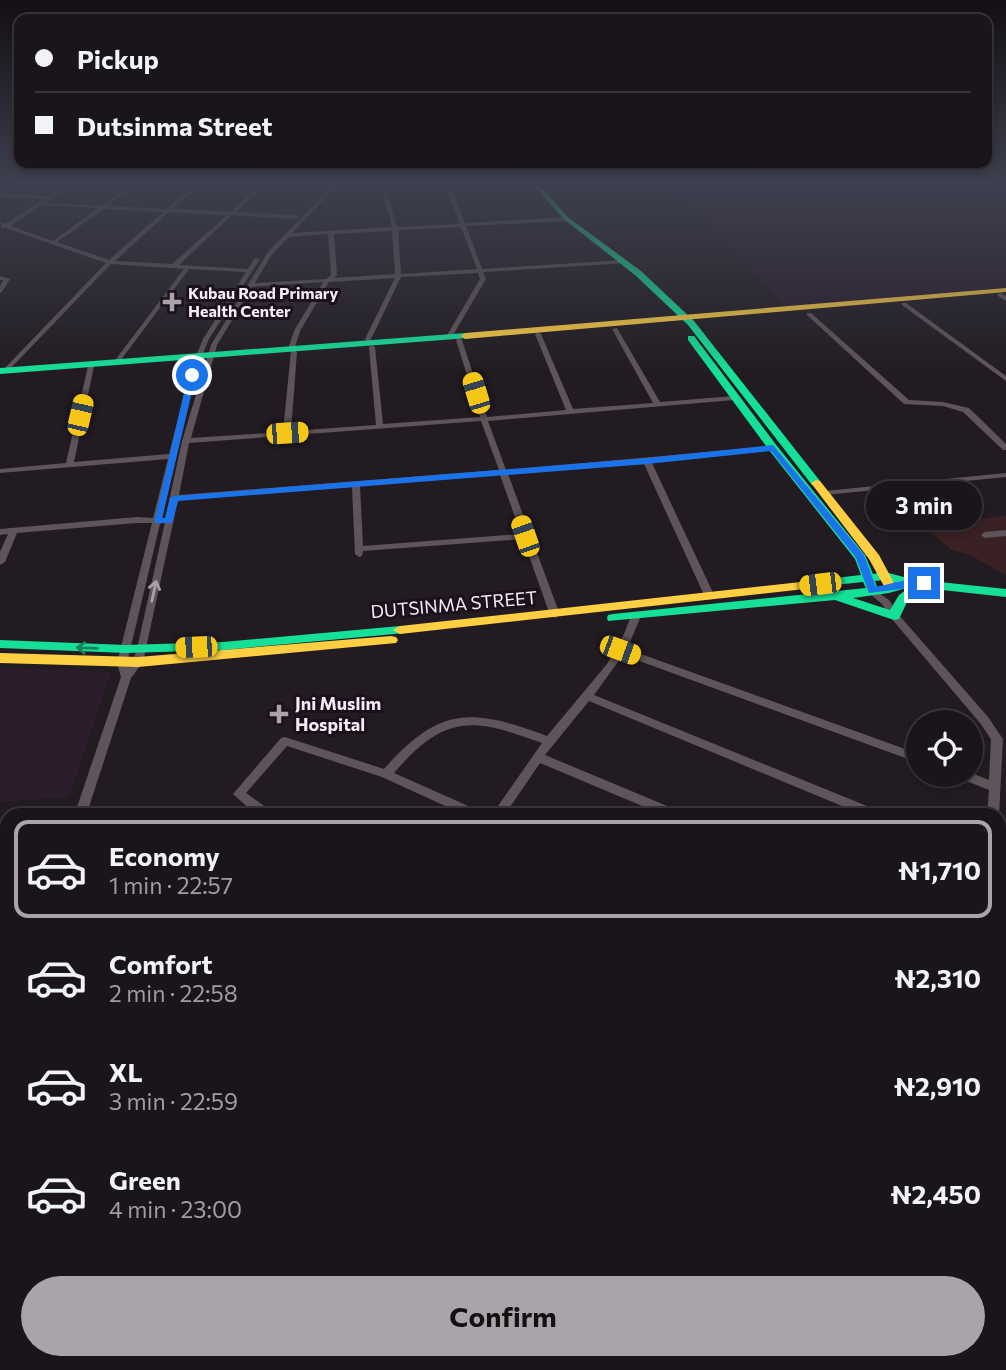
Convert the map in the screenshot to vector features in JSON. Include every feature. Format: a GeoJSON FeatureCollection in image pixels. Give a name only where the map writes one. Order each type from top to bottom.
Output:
{"type":"FeatureCollection","features":[{"type":"Feature","properties":{"kind":"street"},"geometry":{"type":"LineString","coordinates":[[58,245],[107,262],[249,271]]}},
{"type":"Feature","properties":{"kind":"street"},"geometry":{"type":"LineString","coordinates":[[2,372],[126,245]]}},
{"type":"Feature","properties":{"kind":"street"},"geometry":{"type":"LineString","coordinates":[[173,267],[197,245]]}},
{"type":"Feature","properties":{"kind":"street"},"geometry":{"type":"LineString","coordinates":[[140,656],[206,339],[249,271],[270,245]]}},
{"type":"Feature","properties":{"kind":"street"},"geometry":{"type":"LineString","coordinates":[[82,808],[125,663],[172,456],[204,358],[278,245]]}},
{"type":"Feature","properties":{"kind":"street"},"geometry":{"type":"LineString","coordinates":[[287,433],[292,350],[297,331],[327,281],[334,275],[332,245]]}},
{"type":"Feature","properties":{"kind":"street"},"geometry":{"type":"LineString","coordinates":[[380,426],[368,339],[398,277],[395,245]]}},
{"type":"Feature","properties":{"kind":"street"},"geometry":{"type":"LineString","coordinates":[[471,245],[483,279],[454,339],[555,615]]}},
{"type":"Feature","properties":{"kind":"street"},"geometry":{"type":"LineString","coordinates":[[601,245],[624,262],[683,320],[825,494],[887,589],[894,616],[1001,740],[993,808]]}},
{"type":"Feature","properties":{"kind":"street"},"geometry":{"type":"LineString","coordinates":[[250,285],[624,262]]}},
{"type":"Feature","properties":{"kind":"street"},"geometry":{"type":"LineString","coordinates":[[115,364],[187,268]]}},
{"type":"Feature","properties":{"kind":"street"},"geometry":{"type":"LineString","coordinates":[[0,278],[7,279],[0,291]]}},
{"type":"Feature","properties":{"kind":"street"},"geometry":{"type":"LineString","coordinates":[[2,372],[1005,295]]}},
{"type":"Feature","properties":{"kind":"street"},"geometry":{"type":"LineString","coordinates":[[454,339],[615,329],[683,320],[809,314],[1005,295]]}},
{"type":"Feature","properties":{"kind":"street"},"geometry":{"type":"LineString","coordinates":[[904,304],[1006,379]]}},
{"type":"Feature","properties":{"kind":"street"},"geometry":{"type":"LineString","coordinates":[[809,314],[907,402],[943,404],[966,410],[1006,448]]}},
{"type":"Feature","properties":{"kind":"street"},"geometry":{"type":"LineString","coordinates":[[683,320],[734,398],[867,558],[917,583],[903,598],[894,616]]}},
{"type":"Feature","properties":{"kind":"street"},"geometry":{"type":"LineString","coordinates":[[615,329],[658,405]]}},
{"type":"Feature","properties":{"kind":"street"},"geometry":{"type":"LineString","coordinates":[[538,334],[570,412]]}},
{"type":"Feature","properties":{"kind":"street"},"geometry":{"type":"LineString","coordinates":[[69,465],[91,366]]}},
{"type":"Feature","properties":{"kind":"street"},"geometry":{"type":"LineString","coordinates":[[186,441],[734,398]]}},
{"type":"Feature","properties":{"kind":"street"},"geometry":{"type":"LineString","coordinates":[[174,498],[647,461],[773,448]]}},
{"type":"Feature","properties":{"kind":"street"},"geometry":{"type":"LineString","coordinates":[[0,471],[172,456]]}},
{"type":"Feature","properties":{"kind":"street"},"geometry":{"type":"LineString","coordinates":[[647,461],[710,597]]}},
{"type":"Feature","properties":{"kind":"street"},"geometry":{"type":"LineString","coordinates":[[825,494],[1006,475]]}},
{"type":"Feature","properties":{"kind":"street"},"geometry":{"type":"LineString","coordinates":[[356,484],[359,552],[525,536]]}},
{"type":"Feature","properties":{"kind":"street"},"geometry":{"type":"LineString","coordinates":[[0,532],[169,521]]}},
{"type":"Feature","properties":{"kind":"street"},"geometry":{"type":"LineString","coordinates":[[0,562],[15,530]]}},
{"type":"Feature","properties":{"kind":"street"},"geometry":{"type":"LineString","coordinates":[[985,535],[1006,533]]}},
{"type":"Feature","properties":{"kind":"street"},"geometry":{"type":"LineString","coordinates":[[847,581],[867,558]]}},
{"type":"Feature","properties":{"kind":"street"},"geometry":{"type":"LineString","coordinates":[[867,558],[871,585],[887,589]]}},
{"type":"Feature","properties":{"kind":"street","name":"DUTSINMA STREET"},"geometry":{"type":"LineString","coordinates":[[0,659],[125,663],[140,656],[223,646],[555,615],[847,581],[887,589],[917,583],[1006,593]]}},
{"type":"Feature","properties":{"kind":"street","name":"DUTSINMA STREET"},"geometry":{"type":"LineString","coordinates":[[140,656],[253,654],[835,596],[871,585]]}},
{"type":"Feature","properties":{"kind":"street"},"geometry":{"type":"LineString","coordinates":[[835,596],[894,616]]}},
{"type":"Feature","properties":{"kind":"street"},"geometry":{"type":"LineString","coordinates":[[503,808],[540,758],[549,741],[589,698],[630,636],[636,615]]}},
{"type":"Feature","properties":{"kind":"street","name":"DUTSINMA STREET"},"geometry":{"type":"LineString","coordinates":[[0,644],[125,663]]}},
{"type":"Feature","properties":{"kind":"street"},"geometry":{"type":"LineString","coordinates":[[620,650],[906,754]]}},
{"type":"Feature","properties":{"kind":"street"},"geometry":{"type":"LineString","coordinates":[[589,698],[860,808]]}},
{"type":"Feature","properties":{"kind":"street"},"geometry":{"type":"LineString","coordinates":[[386,774],[421,736],[446,723],[482,721],[519,729],[549,741]]}},
{"type":"Feature","properties":{"kind":"street"},"geometry":{"type":"LineString","coordinates":[[251,808],[239,794],[285,741],[386,774],[462,808]]}},
{"type":"Feature","properties":{"kind":"street"},"geometry":{"type":"LineString","coordinates":[[540,758],[661,808]]}},
{"type":"Feature","properties":{"kind":"street"},"geometry":{"type":"LineString","coordinates":[[983,783],[994,787]]}},
{"type":"Feature","properties":{"kind":"shaded area"},"geometry":{"type":"Polygon","coordinates":[[[730,245],[1006,245],[1006,292],[786,307],[730,245]]]}},
{"type":"Feature","properties":{"kind":"shaded area"},"geometry":{"type":"Polygon","coordinates":[[[1006,516],[1006,575],[970,555],[952,550],[929,531],[963,531],[964,521],[1006,516]]]}},
{"type":"Feature","properties":{"kind":"shaded area"},"geometry":{"type":"Polygon","coordinates":[[[0,668],[111,672],[69,797],[0,802],[0,668]]]}},
{"type":"Feature","properties":{"kind":"traffic: fast"},"geometry":{"type":"LineString","coordinates":[[601,245],[638,273],[691,323],[816,483]]}},
{"type":"Feature","properties":{"kind":"traffic: fast"},"geometry":{"type":"LineString","coordinates":[[0,371],[465,336]]}},
{"type":"Feature","properties":{"kind":"traffic: fast"},"geometry":{"type":"LineString","coordinates":[[691,338],[773,448],[861,558],[871,587]]}},
{"type":"Feature","properties":{"kind":"traffic: fast"},"geometry":{"type":"LineString","coordinates":[[810,585],[885,576],[910,583],[1006,593]]}},
{"type":"Feature","properties":{"kind":"traffic: fast"},"geometry":{"type":"LineString","coordinates":[[613,618],[835,596],[889,589],[909,583]]}},
{"type":"Feature","properties":{"kind":"traffic: fast"},"geometry":{"type":"LineString","coordinates":[[839,597],[894,616],[903,598],[920,585]]}},
{"type":"Feature","properties":{"kind":"traffic: fast"},"geometry":{"type":"LineString","coordinates":[[0,644],[126,649],[223,646],[400,630]]}},
{"type":"Feature","properties":{"kind":"traffic: slow"},"geometry":{"type":"LineString","coordinates":[[465,336],[1006,290]]}},
{"type":"Feature","properties":{"kind":"traffic: slow"},"geometry":{"type":"LineString","coordinates":[[816,483],[875,558],[888,583]]}},
{"type":"Feature","properties":{"kind":"traffic: slow"},"geometry":{"type":"LineString","coordinates":[[400,630],[810,585]]}},
{"type":"Feature","properties":{"kind":"traffic: slow"},"geometry":{"type":"LineString","coordinates":[[0,658],[138,662],[391,640]]}},
{"type":"Feature","properties":{"kind":"place","name":"Kubau Road Primary Health Center"},"geometry":{"type":"Point","coordinates":[172,302]}},
{"type":"Feature","properties":{"kind":"place","name":"Jni Muslim Hospital"},"geometry":{"type":"Point","coordinates":[279,714]}},
{"type":"Feature","properties":{"kind":"route"},"geometry":{"type":"LineString","coordinates":[[192,375],[157,521],[169,521],[174,498],[647,461],[773,448],[860,558],[872,591],[910,583],[924,583]]}}]}
